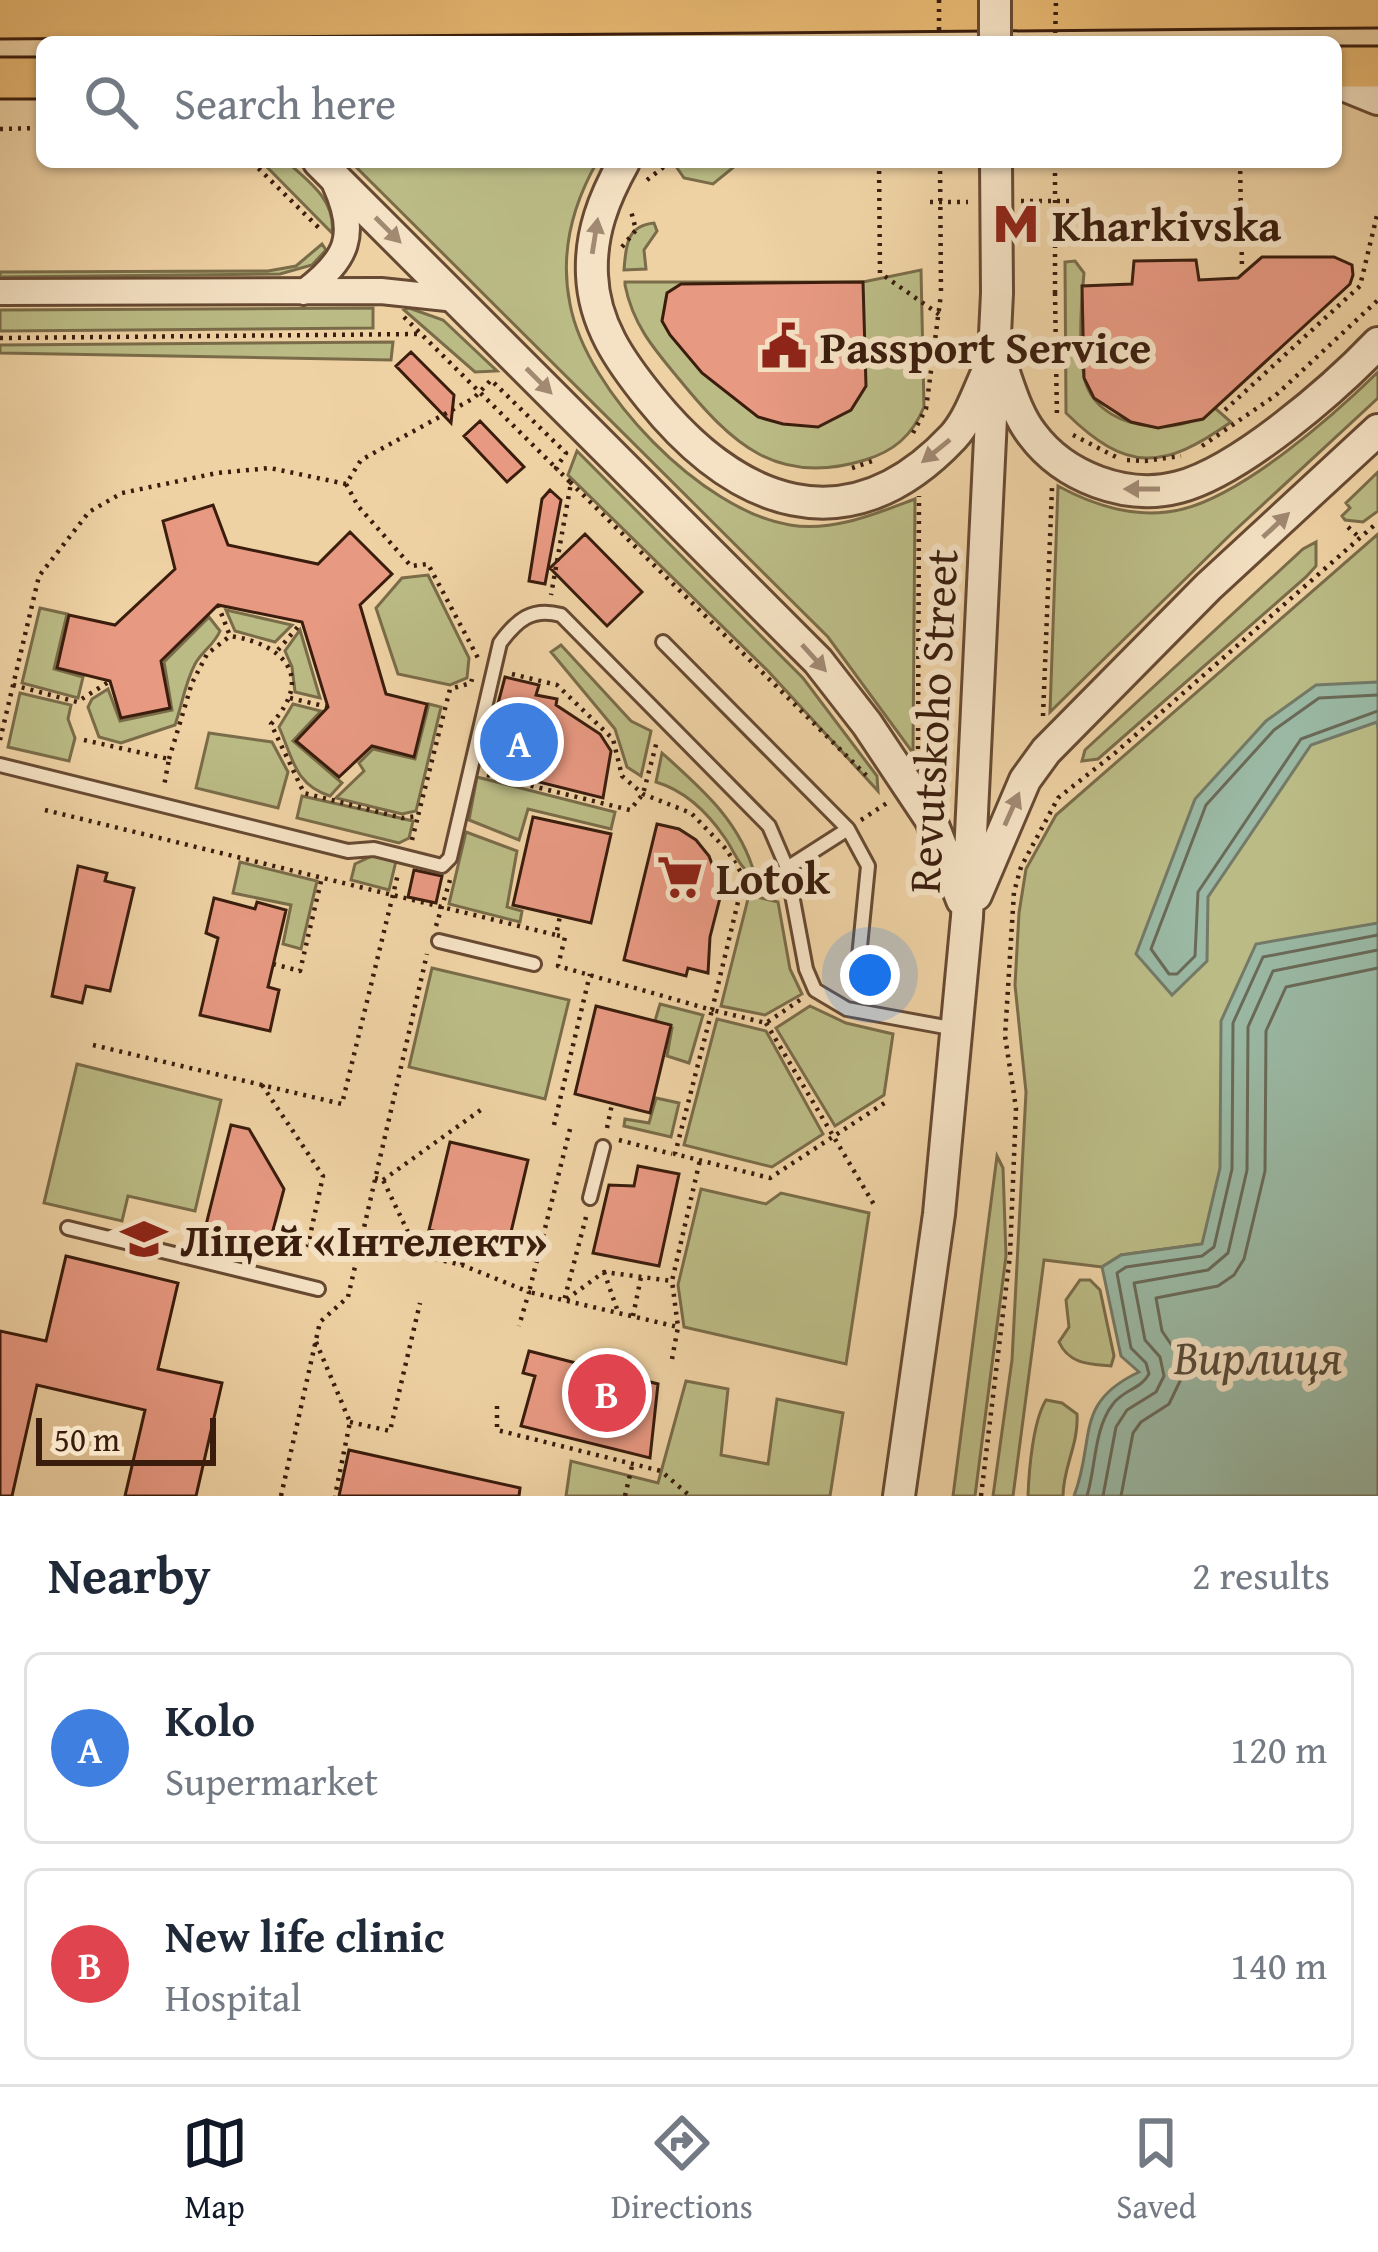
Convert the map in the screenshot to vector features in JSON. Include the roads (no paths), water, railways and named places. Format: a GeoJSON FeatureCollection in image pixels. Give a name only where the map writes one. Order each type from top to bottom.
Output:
{"type":"FeatureCollection","features":[{"type":"Feature","properties":{"kind":"highway"},"geometry":{"type":"LineString","coordinates":[[0,18],[251,8],[1378,7]]}},
{"type":"Feature","properties":{"kind":"highway"},"geometry":{"type":"LineString","coordinates":[[1342,68],[1378,67]]}},
{"type":"Feature","properties":{"kind":"highway"},"geometry":{"type":"LineString","coordinates":[[0,78],[36,78]]}},
{"type":"Feature","properties":{"kind":"street"},"geometry":{"type":"LineString","coordinates":[[995,0],[995,36]]}},
{"type":"Feature","properties":{"kind":"street"},"geometry":{"type":"LineString","coordinates":[[1342,84],[1378,99]]}},
{"type":"Feature","properties":{"kind":"street"},"geometry":{"type":"LineString","coordinates":[[304,292],[339,263],[343,252],[348,213],[325,168]]}},
{"type":"Feature","properties":{"kind":"street"},"geometry":{"type":"LineString","coordinates":[[325,168],[818,661],[931,820],[968,917]]}},
{"type":"Feature","properties":{"kind":"street","name":"Revutskoho Street"},"geometry":{"type":"LineString","coordinates":[[899,1496],[939,1214],[968,917],[997,353],[996,168]]}},
{"type":"Feature","properties":{"kind":"street"},"geometry":{"type":"LineString","coordinates":[[634,173],[598,217],[592,249],[595,301],[604,329],[619,359],[661,411],[708,458],[747,484],[791,502],[820,503],[856,498],[907,475],[956,435],[997,353]]}},
{"type":"Feature","properties":{"kind":"street"},"geometry":{"type":"LineString","coordinates":[[0,292],[381,291],[456,298]]}},
{"type":"Feature","properties":{"kind":"street"},"geometry":{"type":"LineString","coordinates":[[997,353],[1032,434],[1058,460],[1116,489],[1145,490],[1178,488],[1243,454],[1340,382],[1378,343]]}},
{"type":"Feature","properties":{"kind":"street"},"geometry":{"type":"LineString","coordinates":[[968,917],[1025,781],[1046,751],[1208,587],[1378,430]]}},
{"type":"Feature","properties":{"kind":"lane"},"geometry":{"type":"LineString","coordinates":[[0,765],[348,851],[374,849],[442,866],[450,858],[500,643],[521,618],[548,612],[574,624],[769,826],[787,868],[806,969],[815,990],[847,1010],[958,1029]]}},
{"type":"Feature","properties":{"kind":"lane"},"geometry":{"type":"LineString","coordinates":[[663,642],[848,829],[868,866],[857,977]]}},
{"type":"Feature","properties":{"kind":"lane"},"geometry":{"type":"LineString","coordinates":[[787,868],[848,829]]}},
{"type":"Feature","properties":{"kind":"lane"},"geometry":{"type":"LineString","coordinates":[[439,941],[534,964]]}},
{"type":"Feature","properties":{"kind":"lane"},"geometry":{"type":"LineString","coordinates":[[590,1198],[603,1147]]}},
{"type":"Feature","properties":{"kind":"lane"},"geometry":{"type":"LineString","coordinates":[[68,1228],[318,1288]]}},
{"type":"Feature","properties":{"kind":"water"},"geometry":{"type":"Polygon","coordinates":[[[1378,682],[1378,729],[1377,722],[1311,745],[1208,897],[1207,961],[1172,995],[1136,954],[1195,799],[1266,721],[1316,685],[1378,682]]]}},
{"type":"Feature","properties":{"kind":"water","name":"Вирлиця"},"geometry":{"type":"Polygon","coordinates":[[[1378,923],[1378,1496],[1074,1496],[1095,1410],[1104,1396],[1139,1372],[1121,1356],[1102,1267],[1121,1255],[1202,1244],[1220,1168],[1221,1021],[1256,944],[1378,923]]]}},
{"type":"Feature","properties":{"kind":"place","name":"Kharkivska"},"geometry":{"type":"Point","coordinates":[1016,224]}},
{"type":"Feature","properties":{"kind":"place","name":"Passport Service"},"geometry":{"type":"Point","coordinates":[784,346]}},
{"type":"Feature","properties":{"kind":"place","name":"Kolo"},"geometry":{"type":"Point","coordinates":[519,742]}},
{"type":"Feature","properties":{"kind":"place","name":"Lotok"},"geometry":{"type":"Point","coordinates":[680,877]}},
{"type":"Feature","properties":{"kind":"place","name":"Ліцей «Інтелект»"},"geometry":{"type":"Point","coordinates":[144,1239]}},
{"type":"Feature","properties":{"kind":"place","name":"New life clinic"},"geometry":{"type":"Point","coordinates":[607,1393]}}]}
